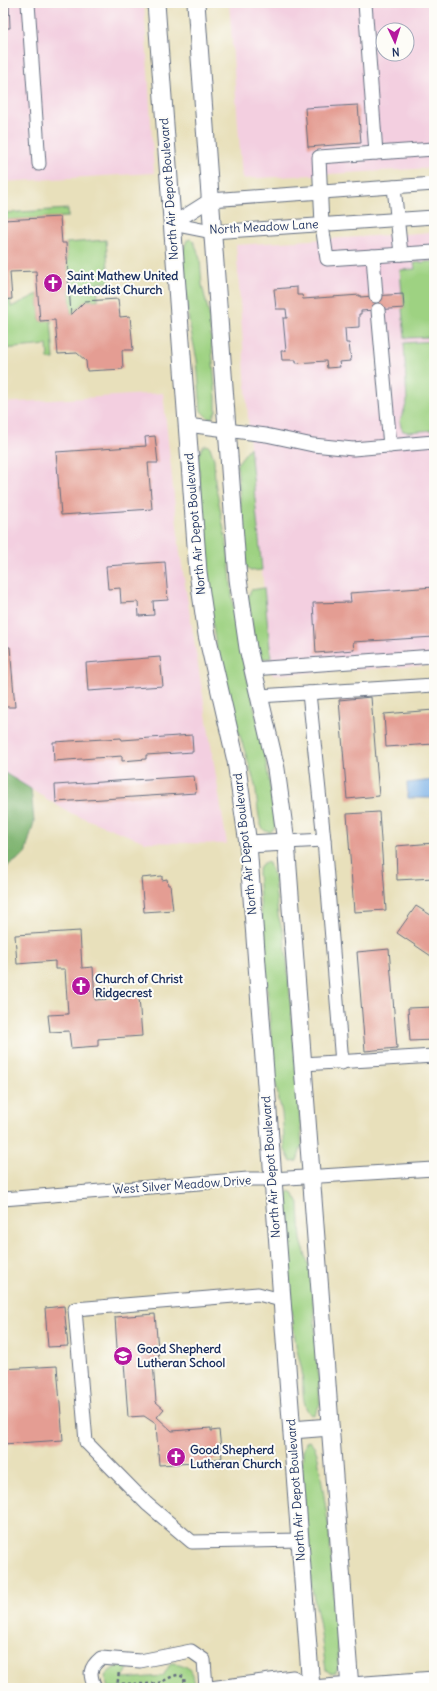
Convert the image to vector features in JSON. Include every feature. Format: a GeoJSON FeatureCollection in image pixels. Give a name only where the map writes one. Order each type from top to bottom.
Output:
{"type":"FeatureCollection","features":[{"type":"Feature","properties":{"kind":"main road","name":"North Air Depot Boulevard"},"geometry":{"type":"LineString","coordinates":[[156,3],[187,425],[202,604],[211,660],[236,761],[248,844],[310,1688]]}},
{"type":"Feature","properties":{"kind":"main road"},"geometry":{"type":"LineString","coordinates":[[196,3],[238,579],[252,669],[276,769],[286,842],[350,1686]]}},
{"type":"Feature","properties":{"kind":"main road"},"geometry":{"type":"LineString","coordinates":[[248,844],[286,842]]}},
{"type":"Feature","properties":{"kind":"main road"},"geometry":{"type":"LineString","coordinates":[[292,1430],[330,1427]]}},
{"type":"Feature","properties":{"kind":"street"},"geometry":{"type":"LineString","coordinates":[[28,3],[39,164]]}},
{"type":"Feature","properties":{"kind":"street"},"geometry":{"type":"LineString","coordinates":[[365,3],[376,153]]}},
{"type":"Feature","properties":{"kind":"street"},"geometry":{"type":"LineString","coordinates":[[434,149],[319,157],[322,225],[326,259],[434,252]]}},
{"type":"Feature","properties":{"kind":"street"},"geometry":{"type":"LineString","coordinates":[[172,224],[210,200],[434,184]]}},
{"type":"Feature","properties":{"kind":"street"},"geometry":{"type":"LineString","coordinates":[[394,187],[401,254]]}},
{"type":"Feature","properties":{"kind":"street","name":"North Meadow Lane"},"geometry":{"type":"LineString","coordinates":[[172,224],[212,232],[434,217]]}},
{"type":"Feature","properties":{"kind":"street"},"geometry":{"type":"LineString","coordinates":[[372,256],[376,296]]}},
{"type":"Feature","properties":{"kind":"street"},"geometry":{"type":"LineString","coordinates":[[378,310],[390,446]]}},
{"type":"Feature","properties":{"kind":"street"},"geometry":{"type":"LineString","coordinates":[[187,425],[266,435],[313,445],[353,448],[434,442]]}},
{"type":"Feature","properties":{"kind":"street"},"geometry":{"type":"LineString","coordinates":[[252,669],[434,656]]}},
{"type":"Feature","properties":{"kind":"street"},"geometry":{"type":"LineString","coordinates":[[259,696],[434,685]]}},
{"type":"Feature","properties":{"kind":"street"},"geometry":{"type":"LineString","coordinates":[[309,693],[324,840],[342,1062]]}},
{"type":"Feature","properties":{"kind":"street"},"geometry":{"type":"LineString","coordinates":[[286,842],[324,840]]}},
{"type":"Feature","properties":{"kind":"street"},"geometry":{"type":"LineString","coordinates":[[303,1064],[434,1056]]}},
{"type":"Feature","properties":{"kind":"street","name":"West Silver Meadow Drive"},"geometry":{"type":"LineString","coordinates":[[3,1199],[248,1179],[272,1179],[434,1169]]}},
{"type":"Feature","properties":{"kind":"street"},"geometry":{"type":"LineString","coordinates":[[281,1300],[258,1294],[75,1309],[86,1442],[114,1468],[147,1504],[192,1542],[300,1540]]}},
{"type":"Feature","properties":{"kind":"street"},"geometry":{"type":"LineString","coordinates":[[95,1688],[90,1676],[93,1665],[101,1658],[140,1661],[191,1651],[204,1660],[206,1688]]}},
{"type":"Feature","properties":{"kind":"street"},"geometry":{"type":"LineString","coordinates":[[210,1688],[293,1678],[310,1688],[350,1686],[434,1678]]}},
{"type":"Feature","properties":{"kind":"path"},"geometry":{"type":"LineString","coordinates":[[116,1684],[149,1684],[178,1675],[184,1677],[185,1688]]}},
{"type":"Feature","properties":{"kind":"shaded area"},"geometry":{"type":"Polygon","coordinates":[[[3,3],[144,3],[154,173],[3,182],[3,3]]]}},
{"type":"Feature","properties":{"kind":"shaded area"},"geometry":{"type":"Polygon","coordinates":[[[229,3],[434,3],[434,168],[242,179],[229,3]]]}},
{"type":"Feature","properties":{"kind":"shaded area"},"geometry":{"type":"Polygon","coordinates":[[[434,232],[434,665],[272,675],[250,447],[236,245],[434,232]]]}},
{"type":"Feature","properties":{"kind":"shaded area"},"geometry":{"type":"Polygon","coordinates":[[[163,393],[180,553],[227,844],[145,842],[68,812],[3,772],[3,403],[163,393]]]}},
{"type":"Feature","properties":{"kind":"green space"},"geometry":{"type":"Polygon","coordinates":[[[68,209],[68,217],[3,220],[3,213],[68,209]]]}},
{"type":"Feature","properties":{"kind":"green space"},"geometry":{"type":"Polygon","coordinates":[[[191,239],[194,242],[200,259],[202,285],[209,314],[216,398],[216,411],[212,418],[208,418],[201,411],[197,360],[189,322],[182,253],[187,240],[191,239]]]}},
{"type":"Feature","properties":{"kind":"green space"},"geometry":{"type":"Polygon","coordinates":[[[106,240],[109,282],[97,283],[98,300],[85,301],[71,315],[66,243],[106,240]]]}},
{"type":"Feature","properties":{"kind":"green space"},"geometry":{"type":"Polygon","coordinates":[[[434,261],[434,337],[405,338],[402,309],[404,308],[400,270],[415,269],[414,263],[434,261]]]}},
{"type":"Feature","properties":{"kind":"green space"},"geometry":{"type":"Polygon","coordinates":[[[38,294],[40,321],[51,320],[54,359],[48,359],[47,345],[3,349],[3,300],[10,299],[11,307],[38,294]]]}},
{"type":"Feature","properties":{"kind":"green space"},"geometry":{"type":"Polygon","coordinates":[[[434,341],[434,430],[403,431],[400,421],[407,402],[404,343],[434,341]]]}},
{"type":"Feature","properties":{"kind":"green space"},"geometry":{"type":"Polygon","coordinates":[[[206,445],[210,447],[214,459],[215,482],[228,551],[235,625],[263,745],[275,816],[275,827],[271,832],[265,831],[261,826],[255,785],[230,705],[218,657],[208,583],[198,458],[202,447],[206,445]]]}},
{"type":"Feature","properties":{"kind":"green space"},"geometry":{"type":"Polygon","coordinates":[[[250,447],[262,570],[250,571],[246,567],[237,464],[250,447]]]}},
{"type":"Feature","properties":{"kind":"green space"},"geometry":{"type":"Polygon","coordinates":[[[264,588],[271,658],[257,659],[248,597],[251,590],[264,588]]]}},
{"type":"Feature","properties":{"kind":"green space"},"geometry":{"type":"Polygon","coordinates":[[[3,772],[31,789],[34,822],[25,854],[3,870],[3,772]]]}},
{"type":"Feature","properties":{"kind":"green space"},"geometry":{"type":"Polygon","coordinates":[[[265,862],[269,863],[274,878],[278,915],[284,936],[287,959],[302,1145],[297,1161],[291,1162],[285,1150],[282,1113],[273,1061],[258,873],[261,865],[265,862]]]}},
{"type":"Feature","properties":{"kind":"green space"},"geometry":{"type":"Polygon","coordinates":[[[289,1191],[293,1193],[299,1204],[301,1240],[310,1270],[314,1310],[320,1404],[315,1414],[311,1415],[305,1405],[304,1400],[302,1371],[291,1305],[284,1204],[286,1195],[289,1191]]]}},
{"type":"Feature","properties":{"kind":"green space"},"geometry":{"type":"Polygon","coordinates":[[[309,1441],[315,1448],[318,1457],[329,1529],[338,1651],[338,1667],[336,1672],[330,1673],[326,1670],[319,1621],[311,1585],[302,1471],[303,1450],[306,1442],[309,1441]]]}},
{"type":"Feature","properties":{"kind":"green space"},"geometry":{"type":"Polygon","coordinates":[[[171,1663],[182,1665],[192,1673],[195,1688],[109,1688],[105,1676],[116,1667],[130,1664],[123,1679],[163,1676],[171,1663]]]}},
{"type":"Feature","properties":{"kind":"water"},"geometry":{"type":"Polygon","coordinates":[[[434,780],[434,798],[408,798],[407,783],[434,780]]]}},
{"type":"Feature","properties":{"kind":"building"},"geometry":{"type":"Polygon","coordinates":[[[3,3],[9,3],[10,28],[3,28],[3,3]]]}},
{"type":"Feature","properties":{"kind":"building"},"geometry":{"type":"Polygon","coordinates":[[[358,105],[361,143],[308,147],[305,108],[358,105]]]}},
{"type":"Feature","properties":{"kind":"building","name":"Saint Mathew United Methodist Church"},"geometry":{"type":"Polygon","coordinates":[[[60,217],[62,243],[66,243],[71,315],[85,301],[118,299],[120,317],[130,316],[133,350],[122,350],[123,369],[87,371],[86,361],[77,353],[58,354],[55,320],[40,321],[36,271],[10,272],[12,299],[3,300],[3,220],[60,217]]]}},
{"type":"Feature","properties":{"kind":"building"},"geometry":{"type":"Polygon","coordinates":[[[297,287],[297,295],[302,295],[303,299],[403,294],[404,308],[361,311],[361,314],[359,314],[359,327],[345,328],[346,343],[349,343],[351,361],[339,362],[340,367],[327,368],[326,361],[296,363],[296,360],[282,360],[281,351],[286,351],[283,318],[287,318],[286,309],[276,309],[274,289],[297,287]]]}},
{"type":"Feature","properties":{"kind":"building"},"geometry":{"type":"Polygon","coordinates":[[[155,436],[158,463],[148,463],[152,509],[61,515],[56,452],[146,446],[145,437],[155,436]]]}},
{"type":"Feature","properties":{"kind":"building"},"geometry":{"type":"Polygon","coordinates":[[[165,562],[168,600],[153,601],[154,615],[139,616],[138,602],[121,603],[120,588],[108,589],[106,566],[165,562]]]}},
{"type":"Feature","properties":{"kind":"building"},"geometry":{"type":"Polygon","coordinates":[[[434,587],[434,637],[353,642],[354,650],[316,653],[313,603],[351,602],[350,593],[434,587]]]}},
{"type":"Feature","properties":{"kind":"building"},"geometry":{"type":"Polygon","coordinates":[[[3,647],[10,647],[15,707],[3,707],[3,647]]]}},
{"type":"Feature","properties":{"kind":"building"},"geometry":{"type":"Polygon","coordinates":[[[160,657],[163,686],[88,691],[86,663],[160,657]]]}},
{"type":"Feature","properties":{"kind":"building"},"geometry":{"type":"Polygon","coordinates":[[[371,697],[379,796],[347,799],[339,700],[371,697]]]}},
{"type":"Feature","properties":{"kind":"building"},"geometry":{"type":"Polygon","coordinates":[[[434,710],[434,744],[386,747],[384,714],[434,710]]]}},
{"type":"Feature","properties":{"kind":"building"},"geometry":{"type":"Polygon","coordinates":[[[192,735],[193,752],[146,755],[146,759],[122,761],[122,756],[54,761],[53,742],[121,738],[122,740],[192,735]]]}},
{"type":"Feature","properties":{"kind":"building"},"geometry":{"type":"Polygon","coordinates":[[[194,776],[196,793],[56,802],[55,785],[194,776]]]}},
{"type":"Feature","properties":{"kind":"building"},"geometry":{"type":"Polygon","coordinates":[[[379,812],[386,910],[354,912],[347,814],[379,812]]]}},
{"type":"Feature","properties":{"kind":"building"},"geometry":{"type":"Polygon","coordinates":[[[434,843],[434,878],[397,880],[396,846],[434,843]]]}},
{"type":"Feature","properties":{"kind":"building"},"geometry":{"type":"Polygon","coordinates":[[[162,876],[162,880],[167,879],[168,885],[170,885],[173,910],[144,912],[141,878],[162,876]]]}},
{"type":"Feature","properties":{"kind":"building"},"geometry":{"type":"Polygon","coordinates":[[[416,906],[434,917],[434,958],[397,933],[416,906]]]}},
{"type":"Feature","properties":{"kind":"building","name":"Church of Christ Ridgecrest"},"geometry":{"type":"Polygon","coordinates":[[[80,931],[82,968],[93,967],[95,1000],[139,997],[142,1036],[98,1039],[98,1046],[71,1048],[69,1031],[50,1032],[48,1015],[68,1014],[65,969],[55,969],[55,961],[17,964],[15,935],[80,931]]]}},
{"type":"Feature","properties":{"kind":"building"},"geometry":{"type":"Polygon","coordinates":[[[389,949],[397,1048],[365,1051],[357,952],[389,949]]]}},
{"type":"Feature","properties":{"kind":"building"},"geometry":{"type":"Polygon","coordinates":[[[434,1007],[434,1040],[410,1041],[408,1008],[434,1007]]]}},
{"type":"Feature","properties":{"kind":"building"},"geometry":{"type":"Polygon","coordinates":[[[64,1306],[68,1346],[48,1347],[45,1308],[64,1306]]]}},
{"type":"Feature","properties":{"kind":"building","name":"Good Shepherd Lutheran Church"},"geometry":{"type":"Polygon","coordinates":[[[155,1314],[159,1361],[153,1362],[156,1402],[164,1409],[157,1417],[172,1431],[211,1428],[211,1431],[219,1430],[222,1458],[213,1459],[213,1462],[159,1465],[156,1424],[144,1416],[128,1417],[124,1362],[118,1363],[115,1317],[155,1314]]]}},
{"type":"Feature","properties":{"kind":"building"},"geometry":{"type":"Polygon","coordinates":[[[57,1366],[63,1440],[3,1444],[3,1369],[57,1366]]]}},
{"type":"Feature","properties":{"kind":"place","name":"Saint Mathew United Methodist Church"},"geometry":{"type":"Point","coordinates":[53,283]}},
{"type":"Feature","properties":{"kind":"place","name":"Church of Christ Ridgecrest"},"geometry":{"type":"Point","coordinates":[81,986]}},
{"type":"Feature","properties":{"kind":"place","name":"Good Shepherd Lutheran School"},"geometry":{"type":"Point","coordinates":[123,1356]}},
{"type":"Feature","properties":{"kind":"place","name":"Good Shepherd Lutheran Church"},"geometry":{"type":"Point","coordinates":[176,1457]}}]}
